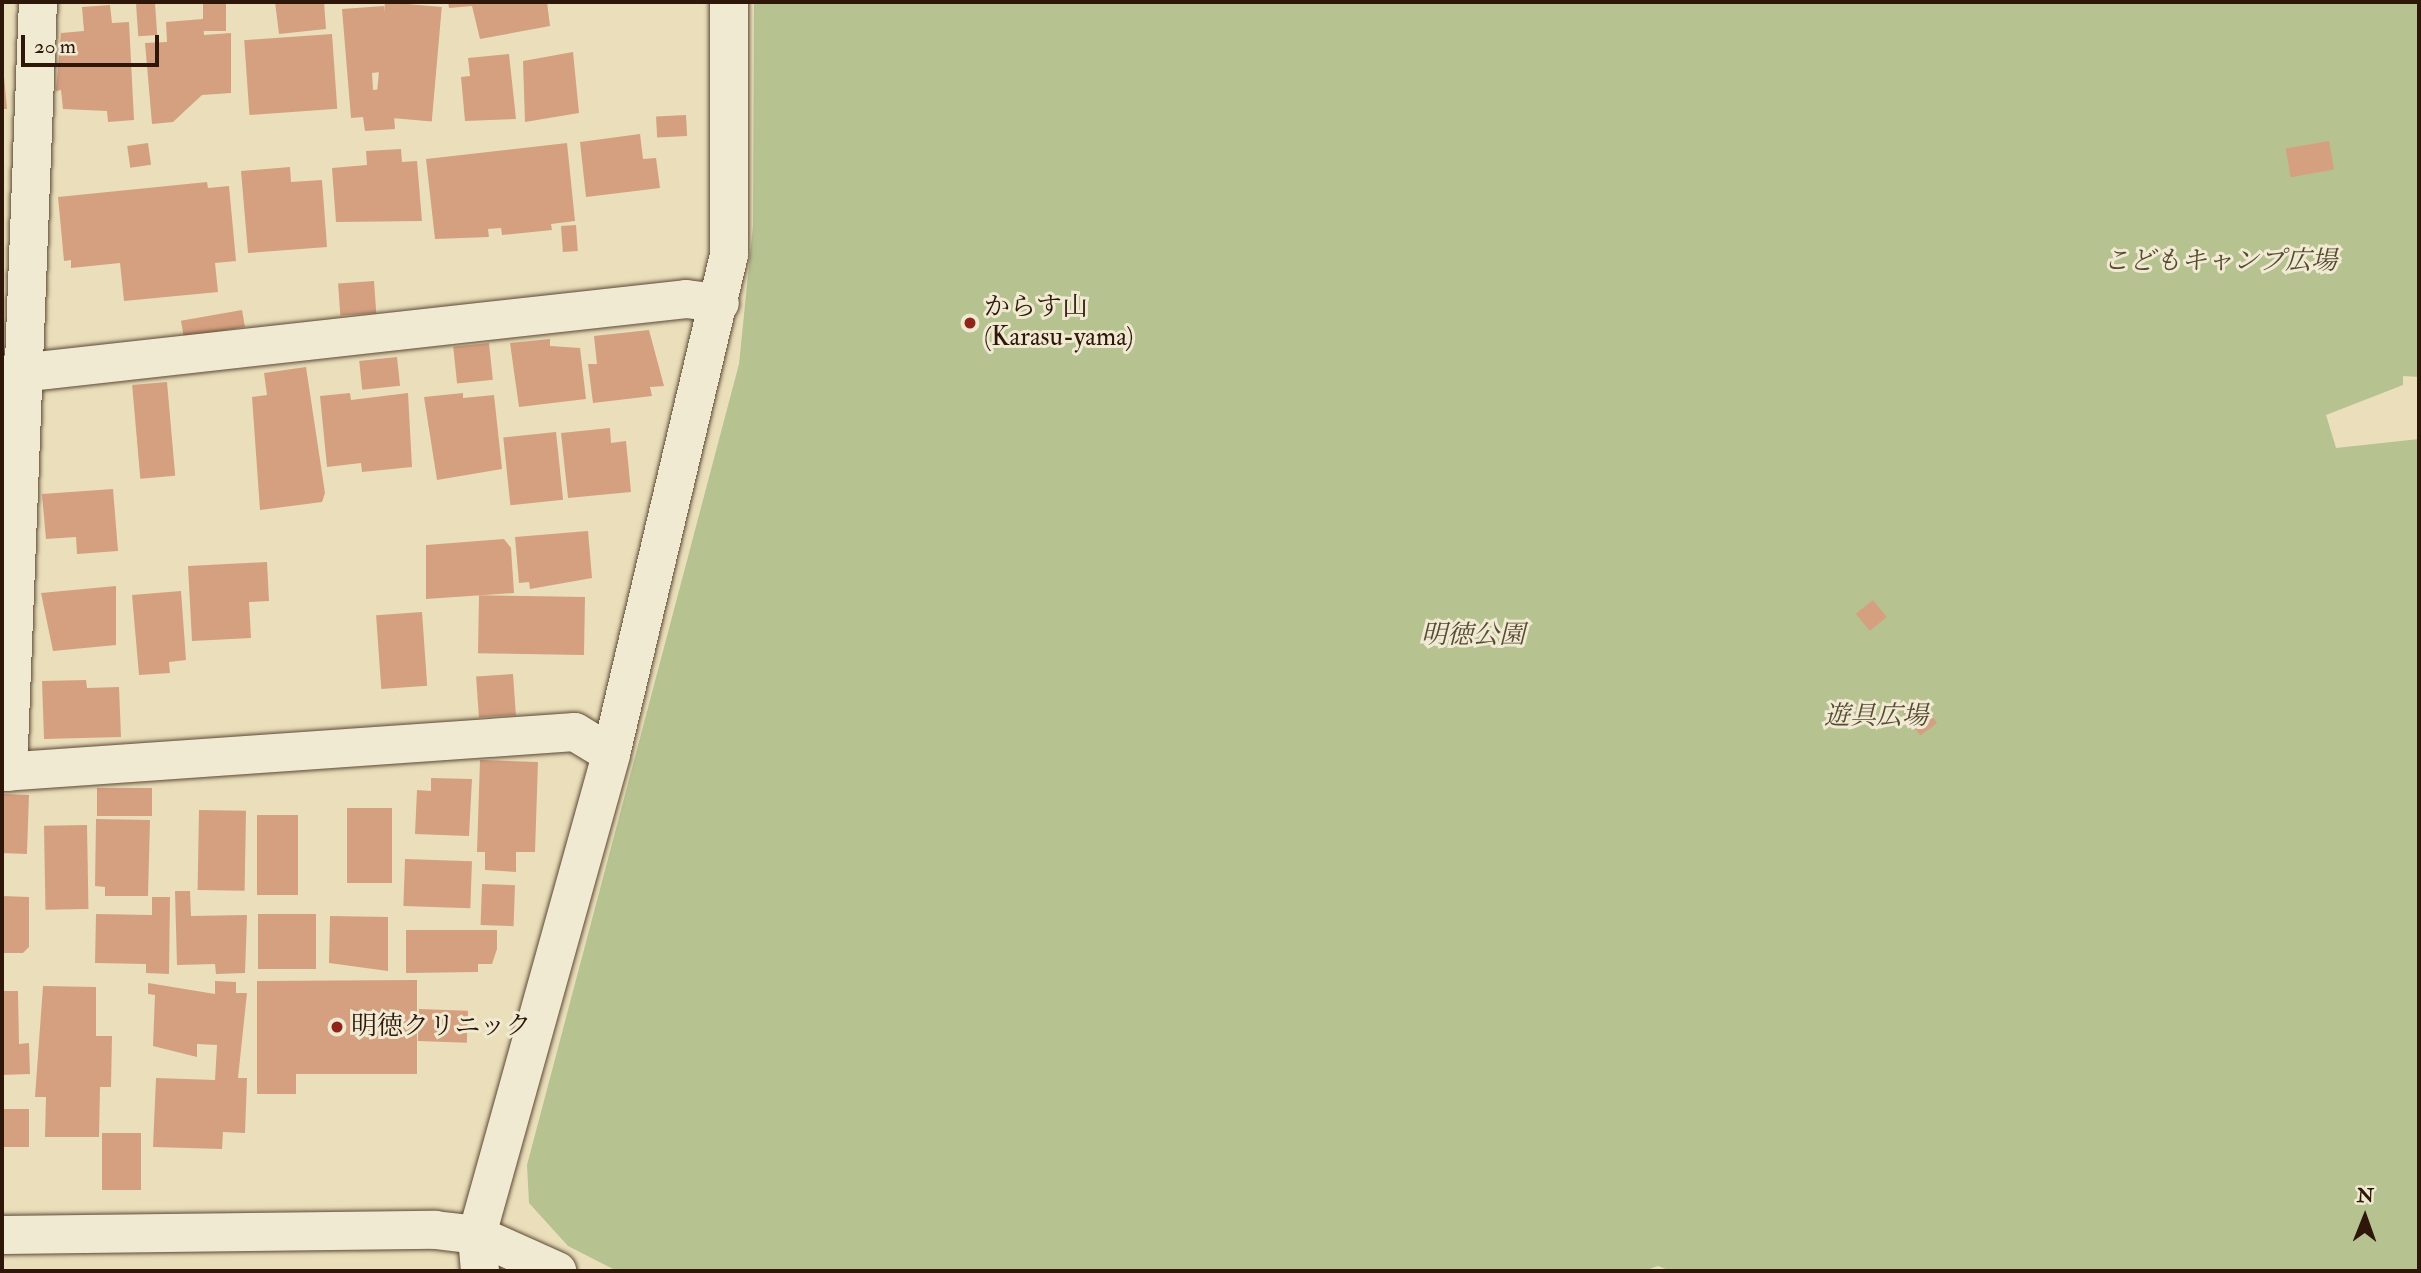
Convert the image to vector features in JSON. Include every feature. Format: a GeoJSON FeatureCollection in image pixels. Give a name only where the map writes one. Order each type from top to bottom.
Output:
{"type":"FeatureCollection","features":[{"type":"Feature","properties":{"kind":"street"},"geometry":{"type":"LineString","coordinates":[[38,2],[12,373],[5,772],[575,732],[611,754]]}},
{"type":"Feature","properties":{"kind":"street"},"geometry":{"type":"LineString","coordinates":[[478,1253],[611,754],[720,303],[729,255],[729,2]]}},
{"type":"Feature","properties":{"kind":"street"},"geometry":{"type":"LineString","coordinates":[[12,373],[686,299],[720,303]]}},
{"type":"Feature","properties":{"kind":"street"},"geometry":{"type":"LineString","coordinates":[[2,1236],[435,1230],[478,1253],[557,1271]]}},
{"type":"Feature","properties":{"kind":"green space","name":"明徳公園"},"geometry":{"type":"Polygon","coordinates":[[[754,2],[2419,2],[2419,377],[2403,376],[2403,385],[2326,415],[2336,448],[2419,439],[2419,1271],[1671,1271],[1658,1266],[1644,1271],[617,1271],[568,1246],[529,1203],[527,1165],[739,364],[753,226],[754,2]]]}},
{"type":"Feature","properties":{"kind":"building"},"geometry":{"type":"Polygon","coordinates":[[[203,2],[226,2],[226,31],[203,31],[203,2]]]}},
{"type":"Feature","properties":{"kind":"building"},"geometry":{"type":"Polygon","coordinates":[[[275,2],[324,2],[326,29],[279,34],[275,2]]]}},
{"type":"Feature","properties":{"kind":"building"},"geometry":{"type":"Polygon","coordinates":[[[385,2],[442,7],[432,122],[375,117],[385,2]]]}},
{"type":"Feature","properties":{"kind":"building"},"geometry":{"type":"Polygon","coordinates":[[[448,2],[547,2],[550,26],[480,39],[472,6],[449,8],[448,2]]]}},
{"type":"Feature","properties":{"kind":"building"},"geometry":{"type":"Polygon","coordinates":[[[155,3],[157,35],[138,36],[136,4],[155,3]]]}},
{"type":"Feature","properties":{"kind":"building"},"geometry":{"type":"Polygon","coordinates":[[[110,5],[112,23],[129,22],[134,120],[108,122],[107,111],[63,109],[61,90],[56,91],[61,33],[84,31],[82,7],[110,5]]]}},
{"type":"Feature","properties":{"kind":"building"},"geometry":{"type":"Polygon","coordinates":[[[384,6],[389,71],[372,73],[373,90],[392,88],[395,129],[365,131],[363,117],[351,118],[342,9],[384,6]]]}},
{"type":"Feature","properties":{"kind":"building"},"geometry":{"type":"Polygon","coordinates":[[[203,19],[204,35],[231,33],[231,93],[202,95],[173,122],[152,124],[145,43],[167,42],[166,22],[203,19]]]}},
{"type":"Feature","properties":{"kind":"building"},"geometry":{"type":"Polygon","coordinates":[[[332,34],[337,109],[249,115],[244,40],[332,34]]]}},
{"type":"Feature","properties":{"kind":"building"},"geometry":{"type":"Polygon","coordinates":[[[573,52],[579,113],[525,122],[523,61],[573,52]]]}},
{"type":"Feature","properties":{"kind":"building"},"geometry":{"type":"Polygon","coordinates":[[[509,54],[516,119],[465,121],[461,77],[470,76],[468,58],[509,54]]]}},
{"type":"Feature","properties":{"kind":"building"},"geometry":{"type":"Polygon","coordinates":[[[4,76],[7,109],[2,109],[4,76]]]}},
{"type":"Feature","properties":{"kind":"building"},"geometry":{"type":"Polygon","coordinates":[[[686,115],[687,136],[657,138],[656,117],[686,115]]]}},
{"type":"Feature","properties":{"kind":"building"},"geometry":{"type":"Polygon","coordinates":[[[640,134],[643,159],[656,158],[660,188],[586,197],[580,142],[640,134]]]}},
{"type":"Feature","properties":{"kind":"building"},"geometry":{"type":"Polygon","coordinates":[[[2329,141],[2334,170],[2291,177],[2286,149],[2329,141]]]}},
{"type":"Feature","properties":{"kind":"building"},"geometry":{"type":"Polygon","coordinates":[[[148,143],[151,165],[130,168],[127,146],[148,143]]]}},
{"type":"Feature","properties":{"kind":"building"},"geometry":{"type":"Polygon","coordinates":[[[567,143],[575,221],[551,224],[552,230],[502,235],[501,228],[488,229],[489,237],[435,239],[426,159],[567,143]]]}},
{"type":"Feature","properties":{"kind":"building"},"geometry":{"type":"Polygon","coordinates":[[[401,149],[402,162],[417,161],[422,221],[336,222],[332,168],[367,165],[366,151],[401,149]]]}},
{"type":"Feature","properties":{"kind":"building"},"geometry":{"type":"Polygon","coordinates":[[[290,167],[291,182],[322,180],[327,247],[248,253],[241,171],[290,167]]]}},
{"type":"Feature","properties":{"kind":"building"},"geometry":{"type":"Polygon","coordinates":[[[207,182],[208,188],[229,186],[236,261],[215,263],[218,292],[124,301],[120,263],[71,268],[71,260],[64,261],[58,197],[207,182]]]}},
{"type":"Feature","properties":{"kind":"building"},"geometry":{"type":"Polygon","coordinates":[[[576,225],[578,251],[563,252],[561,226],[576,225]]]}},
{"type":"Feature","properties":{"kind":"building"},"geometry":{"type":"Polygon","coordinates":[[[374,281],[376,313],[340,315],[338,284],[374,281]]]}},
{"type":"Feature","properties":{"kind":"building"},"geometry":{"type":"Polygon","coordinates":[[[242,310],[245,327],[184,338],[181,321],[242,310]]]}},
{"type":"Feature","properties":{"kind":"building"},"geometry":{"type":"Polygon","coordinates":[[[649,330],[664,386],[650,387],[652,396],[593,403],[588,364],[597,364],[594,336],[649,330]]]}},
{"type":"Feature","properties":{"kind":"building"},"geometry":{"type":"Polygon","coordinates":[[[550,339],[550,346],[580,348],[586,399],[519,407],[510,343],[550,339]]]}},
{"type":"Feature","properties":{"kind":"building"},"geometry":{"type":"Polygon","coordinates":[[[489,343],[493,380],[457,384],[453,347],[489,343]]]}},
{"type":"Feature","properties":{"kind":"building"},"geometry":{"type":"Polygon","coordinates":[[[397,357],[400,386],[362,390],[359,361],[397,357]]]}},
{"type":"Feature","properties":{"kind":"building"},"geometry":{"type":"Polygon","coordinates":[[[306,367],[325,493],[322,502],[260,510],[252,397],[267,395],[264,373],[306,367]]]}},
{"type":"Feature","properties":{"kind":"building"},"geometry":{"type":"Polygon","coordinates":[[[167,382],[175,476],[140,479],[132,385],[167,382]]]}},
{"type":"Feature","properties":{"kind":"building"},"geometry":{"type":"Polygon","coordinates":[[[350,393],[351,400],[408,393],[412,467],[362,472],[361,463],[327,467],[320,396],[350,393]]]}},
{"type":"Feature","properties":{"kind":"building"},"geometry":{"type":"Polygon","coordinates":[[[463,393],[463,398],[494,395],[502,469],[437,480],[424,397],[463,393]]]}},
{"type":"Feature","properties":{"kind":"building"},"geometry":{"type":"Polygon","coordinates":[[[610,428],[611,443],[626,441],[631,492],[568,498],[561,433],[610,428]]]}},
{"type":"Feature","properties":{"kind":"building"},"geometry":{"type":"Polygon","coordinates":[[[556,432],[563,500],[510,505],[503,438],[556,432]]]}},
{"type":"Feature","properties":{"kind":"building"},"geometry":{"type":"Polygon","coordinates":[[[113,489],[118,551],[77,554],[76,537],[46,539],[42,494],[113,489]]]}},
{"type":"Feature","properties":{"kind":"building"},"geometry":{"type":"Polygon","coordinates":[[[588,531],[592,578],[530,589],[529,582],[519,583],[515,537],[588,531]]]}},
{"type":"Feature","properties":{"kind":"building"},"geometry":{"type":"Polygon","coordinates":[[[504,539],[511,548],[514,593],[426,599],[426,545],[504,539]]]}},
{"type":"Feature","properties":{"kind":"building"},"geometry":{"type":"Polygon","coordinates":[[[267,562],[269,601],[249,602],[251,638],[192,641],[188,566],[267,562]]]}},
{"type":"Feature","properties":{"kind":"building"},"geometry":{"type":"Polygon","coordinates":[[[116,586],[116,645],[53,651],[41,593],[116,586]]]}},
{"type":"Feature","properties":{"kind":"building"},"geometry":{"type":"Polygon","coordinates":[[[181,591],[186,660],[169,662],[170,673],[139,675],[132,595],[181,591]]]}},
{"type":"Feature","properties":{"kind":"building"},"geometry":{"type":"Polygon","coordinates":[[[479,595],[585,597],[584,655],[478,653],[479,595]]]}},
{"type":"Feature","properties":{"kind":"building"},"geometry":{"type":"Polygon","coordinates":[[[1873,600],[1887,617],[1870,631],[1856,614],[1873,600]]]}},
{"type":"Feature","properties":{"kind":"building"},"geometry":{"type":"Polygon","coordinates":[[[422,612],[427,686],[381,689],[376,615],[422,612]]]}},
{"type":"Feature","properties":{"kind":"building"},"geometry":{"type":"Polygon","coordinates":[[[513,674],[516,715],[479,717],[476,677],[513,674]]]}},
{"type":"Feature","properties":{"kind":"building"},"geometry":{"type":"Polygon","coordinates":[[[86,680],[87,688],[119,687],[121,737],[44,739],[42,681],[86,680]]]}},
{"type":"Feature","properties":{"kind":"building"},"geometry":{"type":"Polygon","coordinates":[[[1919,699],[1937,723],[1920,736],[1902,712],[1919,699]]]}},
{"type":"Feature","properties":{"kind":"building"},"geometry":{"type":"Polygon","coordinates":[[[480,760],[538,762],[535,852],[516,852],[516,872],[485,870],[485,852],[477,852],[480,760]]]}},
{"type":"Feature","properties":{"kind":"building"},"geometry":{"type":"Polygon","coordinates":[[[431,778],[472,779],[469,836],[415,834],[417,790],[431,791],[431,778]]]}},
{"type":"Feature","properties":{"kind":"building"},"geometry":{"type":"Polygon","coordinates":[[[97,788],[152,788],[152,816],[97,816],[97,788]]]}},
{"type":"Feature","properties":{"kind":"building"},"geometry":{"type":"Polygon","coordinates":[[[2,794],[29,795],[27,854],[2,853],[2,794]]]}},
{"type":"Feature","properties":{"kind":"building"},"geometry":{"type":"Polygon","coordinates":[[[347,808],[392,808],[392,883],[347,883],[347,808]]]}},
{"type":"Feature","properties":{"kind":"building"},"geometry":{"type":"Polygon","coordinates":[[[199,810],[246,811],[245,891],[198,890],[199,810]]]}},
{"type":"Feature","properties":{"kind":"building"},"geometry":{"type":"Polygon","coordinates":[[[257,815],[298,815],[298,895],[257,895],[257,815]]]}},
{"type":"Feature","properties":{"kind":"building"},"geometry":{"type":"Polygon","coordinates":[[[96,819],[150,820],[148,896],[105,896],[105,887],[95,886],[96,819]]]}},
{"type":"Feature","properties":{"kind":"building"},"geometry":{"type":"Polygon","coordinates":[[[87,825],[88,909],[45,910],[44,826],[87,825]]]}},
{"type":"Feature","properties":{"kind":"building"},"geometry":{"type":"Polygon","coordinates":[[[405,859],[472,861],[470,908],[403,906],[405,859]]]}},
{"type":"Feature","properties":{"kind":"building"},"geometry":{"type":"Polygon","coordinates":[[[482,884],[515,885],[514,926],[481,925],[482,884]]]}},
{"type":"Feature","properties":{"kind":"building"},"geometry":{"type":"Polygon","coordinates":[[[175,891],[190,891],[191,916],[247,915],[245,973],[216,974],[215,964],[177,965],[175,891]]]}},
{"type":"Feature","properties":{"kind":"building"},"geometry":{"type":"Polygon","coordinates":[[[2,896],[29,897],[29,947],[23,953],[2,953],[2,896]]]}},
{"type":"Feature","properties":{"kind":"building"},"geometry":{"type":"Polygon","coordinates":[[[152,897],[170,897],[169,974],[146,973],[146,964],[95,963],[96,914],[152,915],[152,897]]]}},
{"type":"Feature","properties":{"kind":"building"},"geometry":{"type":"Polygon","coordinates":[[[258,914],[316,914],[316,969],[258,969],[258,914]]]}},
{"type":"Feature","properties":{"kind":"building"},"geometry":{"type":"Polygon","coordinates":[[[330,916],[388,917],[388,971],[329,963],[330,916]]]}},
{"type":"Feature","properties":{"kind":"building"},"geometry":{"type":"Polygon","coordinates":[[[406,930],[497,930],[497,949],[492,964],[478,964],[478,972],[406,973],[406,930]]]}},
{"type":"Feature","properties":{"kind":"building","name":"明徳クリニック"},"geometry":{"type":"Polygon","coordinates":[[[417,980],[417,1074],[296,1074],[296,1094],[257,1094],[257,981],[417,980]]]}},
{"type":"Feature","properties":{"kind":"building"},"geometry":{"type":"Polygon","coordinates":[[[215,981],[236,982],[236,993],[247,993],[238,1078],[247,1078],[245,1133],[223,1132],[222,1149],[153,1147],[156,1078],[215,1080],[217,1045],[197,1044],[197,1057],[153,1046],[155,995],[148,994],[148,983],[215,994],[215,981]]]}},
{"type":"Feature","properties":{"kind":"building"},"geometry":{"type":"Polygon","coordinates":[[[43,986],[96,987],[96,1036],[112,1036],[111,1087],[100,1087],[99,1137],[45,1137],[46,1097],[35,1097],[43,986]]]}},
{"type":"Feature","properties":{"kind":"building"},"geometry":{"type":"Polygon","coordinates":[[[2,991],[18,991],[19,1044],[29,1043],[30,1074],[2,1075],[2,991]]]}},
{"type":"Feature","properties":{"kind":"building"},"geometry":{"type":"Polygon","coordinates":[[[419,1009],[468,1011],[467,1043],[418,1041],[419,1009]]]}},
{"type":"Feature","properties":{"kind":"building"},"geometry":{"type":"Polygon","coordinates":[[[2,1109],[29,1109],[29,1147],[2,1147],[2,1109]]]}},
{"type":"Feature","properties":{"kind":"building"},"geometry":{"type":"Polygon","coordinates":[[[102,1133],[141,1133],[141,1190],[102,1190],[102,1133]]]}},
{"type":"Feature","properties":{"kind":"place","name":"からす山 (Karasu-yama)"},"geometry":{"type":"Point","coordinates":[970,323]}},
{"type":"Feature","properties":{"kind":"place","name":"明徳クリニック"},"geometry":{"type":"Point","coordinates":[337,1027]}},
{"type":"Feature","properties":{"kind":"park label","name":"こどもキャンプ広場"},"geometry":{"type":"Point","coordinates":[2220,262]}},
{"type":"Feature","properties":{"kind":"park label","name":"遊具広場"},"geometry":{"type":"Point","coordinates":[1876,717]}}]}
